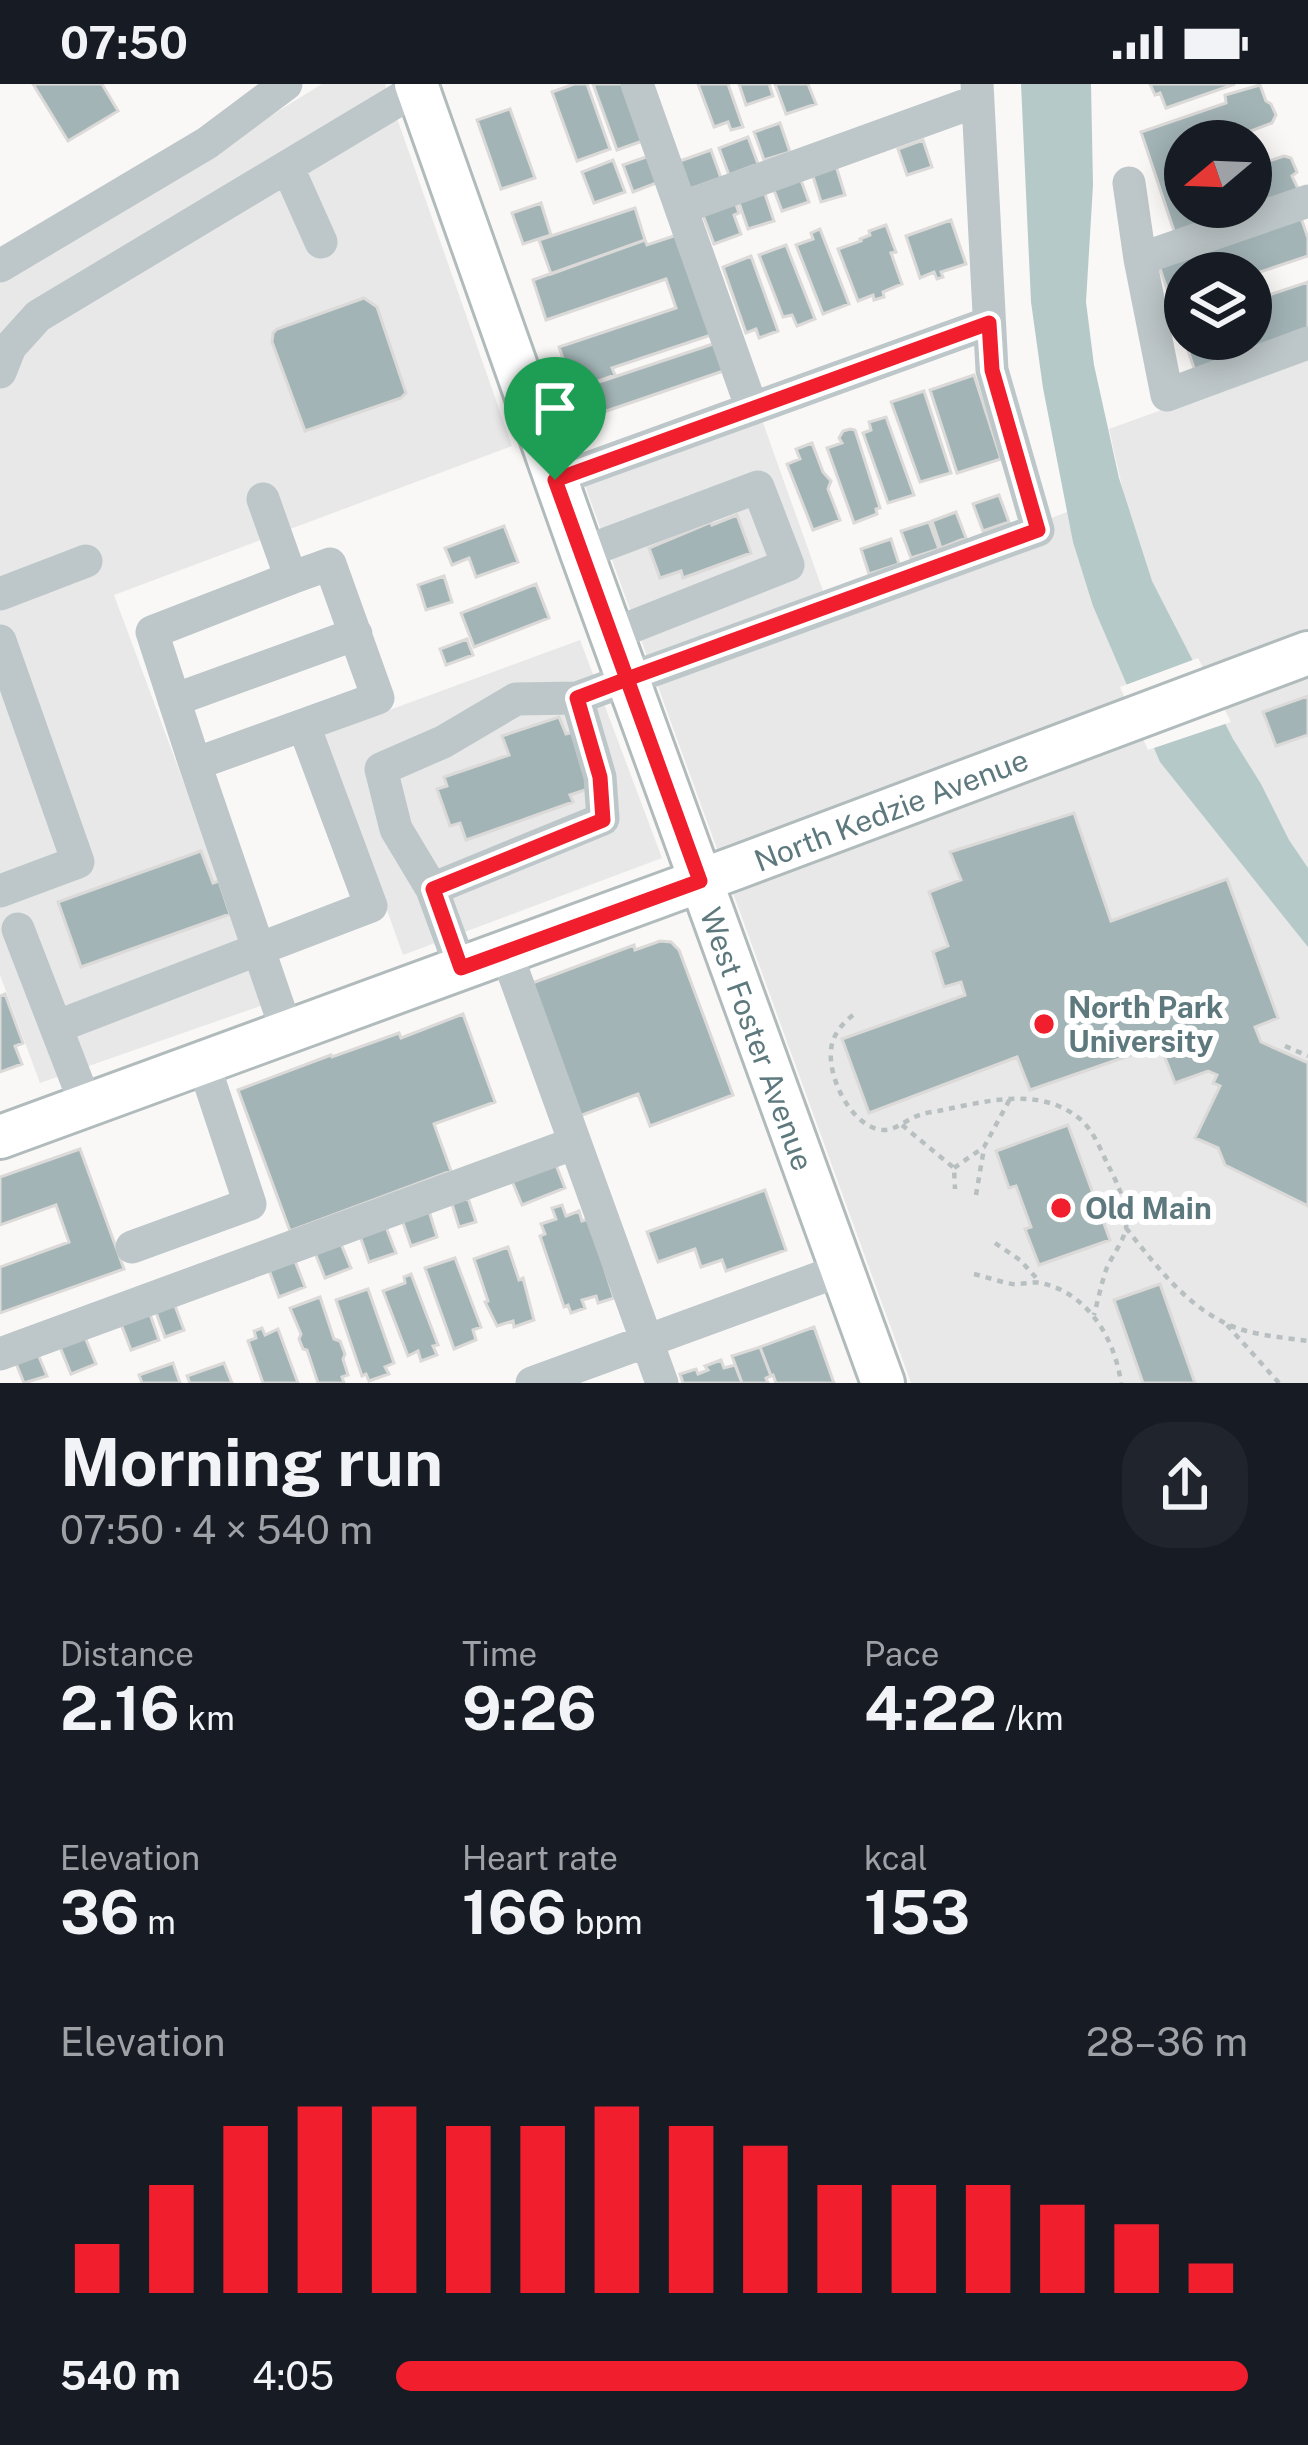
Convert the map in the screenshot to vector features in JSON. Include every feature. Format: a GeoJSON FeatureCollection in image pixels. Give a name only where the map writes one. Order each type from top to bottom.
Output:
{"type":"FeatureCollection","features":[{"type":"Feature","properties":{"kind":"main road","name":"West Foster Avenue"},"geometry":{"type":"LineString","coordinates":[[420,85],[555,480],[883,1383]]}},
{"type":"Feature","properties":{"kind":"main road","name":"North Kedzie Avenue"},"geometry":{"type":"LineString","coordinates":[[0,1137],[1308,653]]}},
{"type":"Feature","properties":{"kind":"street"},"geometry":{"type":"LineString","coordinates":[[0,266],[207,143],[286,84]]}},
{"type":"Feature","properties":{"kind":"street"},"geometry":{"type":"LineString","coordinates":[[637,84],[752,409]]}},
{"type":"Feature","properties":{"kind":"street"},"geometry":{"type":"LineString","coordinates":[[0,372],[10,347],[38,316],[420,85]]}},
{"type":"Feature","properties":{"kind":"street"},"geometry":{"type":"LineString","coordinates":[[461,968],[433,889],[397,829],[381,769],[443,742],[516,699],[577,698],[1038,530],[992,370],[977,93],[681,208]]}},
{"type":"Feature","properties":{"kind":"street"},"geometry":{"type":"LineString","coordinates":[[288,168],[321,242]]}},
{"type":"Feature","properties":{"kind":"street"},"geometry":{"type":"LineString","coordinates":[[1129,182],[1167,394],[1308,343]]}},
{"type":"Feature","properties":{"kind":"street"},"geometry":{"type":"LineString","coordinates":[[1140,259],[1308,201]]}},
{"type":"Feature","properties":{"kind":"street"},"geometry":{"type":"LineString","coordinates":[[555,480],[989,323]]}},
{"type":"Feature","properties":{"kind":"street"},"geometry":{"type":"LineString","coordinates":[[582,553],[758,487],[788,565],[611,635]]}},
{"type":"Feature","properties":{"kind":"street"},"geometry":{"type":"LineString","coordinates":[[263,499],[292,578]]}},
{"type":"Feature","properties":{"kind":"street"},"geometry":{"type":"LineString","coordinates":[[0,594],[86,561]]}},
{"type":"Feature","properties":{"kind":"street"},"geometry":{"type":"LineString","coordinates":[[195,764],[378,698],[330,564],[152,632],[195,764],[257,948],[287,1032]]}},
{"type":"Feature","properties":{"kind":"street"},"geometry":{"type":"LineString","coordinates":[[174,700],[356,634]]}},
{"type":"Feature","properties":{"kind":"street"},"geometry":{"type":"LineString","coordinates":[[0,641],[78,862],[0,891]]}},
{"type":"Feature","properties":{"kind":"street"},"geometry":{"type":"LineString","coordinates":[[433,889],[603,820],[600,777],[577,698]]}},
{"type":"Feature","properties":{"kind":"street"},"geometry":{"type":"LineString","coordinates":[[56,1027],[370,906],[304,726]]}},
{"type":"Feature","properties":{"kind":"street"},"geometry":{"type":"LineString","coordinates":[[18,929],[86,1106]]}},
{"type":"Feature","properties":{"kind":"street"},"geometry":{"type":"LineString","coordinates":[[506,952],[662,1383]]}},
{"type":"Feature","properties":{"kind":"street"},"geometry":{"type":"LineString","coordinates":[[132,1247],[250,1204],[203,1063]]}},
{"type":"Feature","properties":{"kind":"street"},"geometry":{"type":"LineString","coordinates":[[0,1354],[575,1144]]}},
{"type":"Feature","properties":{"kind":"street"},"geometry":{"type":"LineString","coordinates":[[532,1383],[841,1270]]}},
{"type":"Feature","properties":{"kind":"path"},"geometry":{"type":"LineString","coordinates":[[853,1015],[841,1024],[830,1059],[837,1084],[860,1119],[877,1129],[890,1129],[916,1115],[1011,1097],[1035,1099],[1080,1119],[1118,1183],[1126,1228],[1181,1292],[1226,1324],[1279,1383]]}},
{"type":"Feature","properties":{"kind":"path"},"geometry":{"type":"LineString","coordinates":[[1286,1046],[1308,1056]]}},
{"type":"Feature","properties":{"kind":"path"},"geometry":{"type":"LineString","coordinates":[[976,1195],[984,1147],[1011,1097]]}},
{"type":"Feature","properties":{"kind":"path"},"geometry":{"type":"LineString","coordinates":[[902,1125],[954,1168],[955,1190]]}},
{"type":"Feature","properties":{"kind":"path"},"geometry":{"type":"LineString","coordinates":[[954,1168],[984,1147]]}},
{"type":"Feature","properties":{"kind":"path"},"geometry":{"type":"LineString","coordinates":[[1094,1315],[1106,1270],[1126,1228]]}},
{"type":"Feature","properties":{"kind":"path"},"geometry":{"type":"LineString","coordinates":[[995,1243],[1040,1282],[1080,1300],[1094,1315],[1115,1356],[1121,1383]]}},
{"type":"Feature","properties":{"kind":"path"},"geometry":{"type":"LineString","coordinates":[[974,1274],[1013,1284],[1040,1282]]}},
{"type":"Feature","properties":{"kind":"path"},"geometry":{"type":"LineString","coordinates":[[1226,1324],[1308,1341]]}},
{"type":"Feature","properties":{"kind":"shaded area"},"geometry":{"type":"Polygon","coordinates":[[[322,84],[385,84],[512,446],[114,595],[266,1004],[40,1083],[0,975],[0,283],[322,84]]]}},
{"type":"Feature","properties":{"kind":"shaded area"},"geometry":{"type":"Polygon","coordinates":[[[1021,84],[1091,84],[1093,185],[1086,302],[1094,365],[1119,478],[1152,581],[1233,739],[1308,868],[1308,947],[1160,762],[1093,606],[1073,542],[1031,302],[1021,84]]]}},
{"type":"Feature","properties":{"kind":"shaded area","name":"North Park University"},"geometry":{"type":"Polygon","coordinates":[[[1308,357],[1308,1383],[911,1383],[579,469],[757,406],[827,602],[1123,491],[1109,429],[1308,357]]]}},
{"type":"Feature","properties":{"kind":"shaded area"},"geometry":{"type":"Polygon","coordinates":[[[580,640],[662,858],[403,955],[324,734],[580,640]]]}},
{"type":"Feature","properties":{"kind":"pier"},"geometry":{"type":"Polygon","coordinates":[[[1198,658],[1231,722],[1148,750],[1120,687],[1198,658]]]}},
{"type":"Feature","properties":{"kind":"building"},"geometry":{"type":"Polygon","coordinates":[[[33,84],[102,84],[118,111],[68,141],[33,84]]]}},
{"type":"Feature","properties":{"kind":"building"},"geometry":{"type":"Polygon","coordinates":[[[587,84],[610,149],[577,161],[552,92],[587,84]]]}},
{"type":"Feature","properties":{"kind":"building"},"geometry":{"type":"Polygon","coordinates":[[[593,84],[628,84],[648,139],[617,150],[593,84]]]}},
{"type":"Feature","properties":{"kind":"building"},"geometry":{"type":"Polygon","coordinates":[[[698,84],[728,84],[743,127],[731,130],[728,122],[714,127],[698,84]]]}},
{"type":"Feature","properties":{"kind":"building"},"geometry":{"type":"Polygon","coordinates":[[[739,84],[769,84],[773,96],[746,105],[739,84]]]}},
{"type":"Feature","properties":{"kind":"building"},"geometry":{"type":"Polygon","coordinates":[[[775,84],[808,84],[816,104],[786,114],[775,84]]]}},
{"type":"Feature","properties":{"kind":"building"},"geometry":{"type":"Polygon","coordinates":[[[1150,84],[1235,84],[1166,108],[1150,84]]]}},
{"type":"Feature","properties":{"kind":"building"},"geometry":{"type":"Polygon","coordinates":[[[1260,85],[1276,115],[1272,123],[1176,120],[1226,103],[1225,95],[1260,85]]]}},
{"type":"Feature","properties":{"kind":"building"},"geometry":{"type":"Polygon","coordinates":[[[510,109],[535,178],[501,189],[477,120],[510,109]]]}},
{"type":"Feature","properties":{"kind":"building"},"geometry":{"type":"Polygon","coordinates":[[[780,123],[790,152],[764,160],[754,132],[780,123]]]}},
{"type":"Feature","properties":{"kind":"building"},"geometry":{"type":"Polygon","coordinates":[[[1164,124],[1164,201],[1141,132],[1164,124]]]}},
{"type":"Feature","properties":{"kind":"building"},"geometry":{"type":"Polygon","coordinates":[[[748,137],[758,164],[729,175],[719,148],[748,137]]]}},
{"type":"Feature","properties":{"kind":"building"},"geometry":{"type":"Polygon","coordinates":[[[923,140],[932,167],[907,175],[898,149],[923,140]]]}},
{"type":"Feature","properties":{"kind":"building"},"geometry":{"type":"Polygon","coordinates":[[[711,150],[721,178],[690,189],[680,161],[711,150]]]}},
{"type":"Feature","properties":{"kind":"building"},"geometry":{"type":"Polygon","coordinates":[[[649,156],[659,182],[633,192],[623,165],[649,156]]]}},
{"type":"Feature","properties":{"kind":"building"},"geometry":{"type":"Polygon","coordinates":[[[1291,158],[1299,191],[1272,199],[1272,160],[1291,158]]]}},
{"type":"Feature","properties":{"kind":"building"},"geometry":{"type":"Polygon","coordinates":[[[613,160],[625,192],[594,203],[582,172],[613,160]]]}},
{"type":"Feature","properties":{"kind":"building"},"geometry":{"type":"Polygon","coordinates":[[[836,166],[845,195],[821,202],[812,173],[836,166]]]}},
{"type":"Feature","properties":{"kind":"building"},"geometry":{"type":"Polygon","coordinates":[[[799,175],[809,202],[782,211],[772,185],[799,175]]]}},
{"type":"Feature","properties":{"kind":"building"},"geometry":{"type":"Polygon","coordinates":[[[764,191],[774,221],[748,229],[738,200],[764,191]]]}},
{"type":"Feature","properties":{"kind":"building"},"geometry":{"type":"Polygon","coordinates":[[[734,199],[741,234],[714,244],[701,210],[734,199]]]}},
{"type":"Feature","properties":{"kind":"building"},"geometry":{"type":"Polygon","coordinates":[[[541,203],[551,235],[523,244],[512,213],[541,203]]]}},
{"type":"Feature","properties":{"kind":"building"},"geometry":{"type":"Polygon","coordinates":[[[1297,206],[1308,238],[1308,256],[1272,268],[1272,252],[1178,252],[1240,228],[1272,228],[1272,216],[1297,206]]]}},
{"type":"Feature","properties":{"kind":"building"},"geometry":{"type":"Polygon","coordinates":[[[635,208],[645,240],[551,274],[539,240],[635,208]]]}},
{"type":"Feature","properties":{"kind":"building"},"geometry":{"type":"Polygon","coordinates":[[[951,220],[966,264],[941,272],[943,277],[937,279],[934,272],[920,278],[906,236],[951,220]]]}},
{"type":"Feature","properties":{"kind":"building"},"geometry":{"type":"Polygon","coordinates":[[[886,225],[902,284],[883,292],[884,297],[874,300],[873,295],[858,301],[838,249],[886,225]]]}},
{"type":"Feature","properties":{"kind":"building"},"geometry":{"type":"Polygon","coordinates":[[[820,229],[849,304],[823,314],[796,245],[813,239],[811,233],[820,229]]]}},
{"type":"Feature","properties":{"kind":"building"},"geometry":{"type":"Polygon","coordinates":[[[686,232],[720,332],[612,368],[615,375],[574,390],[559,347],[676,308],[666,279],[546,320],[533,280],[645,240],[647,245],[686,232]]]}},
{"type":"Feature","properties":{"kind":"building"},"geometry":{"type":"Polygon","coordinates":[[[786,245],[815,319],[797,326],[792,315],[783,317],[759,255],[786,245]]]}},
{"type":"Feature","properties":{"kind":"building"},"geometry":{"type":"Polygon","coordinates":[[[751,256],[778,331],[759,338],[756,329],[746,333],[723,267],[751,256]]]}},
{"type":"Feature","properties":{"kind":"building"},"geometry":{"type":"Polygon","coordinates":[[[1308,282],[1308,332],[1272,344],[1272,294],[1308,282]]]}},
{"type":"Feature","properties":{"kind":"building"},"geometry":{"type":"Polygon","coordinates":[[[364,298],[377,307],[406,393],[305,431],[272,342],[273,333],[364,298]]]}},
{"type":"Feature","properties":{"kind":"building"},"geometry":{"type":"Polygon","coordinates":[[[722,341],[732,368],[583,419],[576,401],[584,398],[581,388],[722,341]]]}},
{"type":"Feature","properties":{"kind":"building"},"geometry":{"type":"Polygon","coordinates":[[[1191,360],[1227,360],[1195,371],[1191,360]]]}},
{"type":"Feature","properties":{"kind":"building"},"geometry":{"type":"Polygon","coordinates":[[[974,375],[1001,459],[957,473],[930,390],[974,375]]]}},
{"type":"Feature","properties":{"kind":"building"},"geometry":{"type":"Polygon","coordinates":[[[924,391],[951,473],[920,482],[891,402],[924,391]]]}},
{"type":"Feature","properties":{"kind":"building"},"geometry":{"type":"Polygon","coordinates":[[[886,417],[914,495],[888,503],[863,433],[871,430],[869,422],[886,417]]]}},
{"type":"Feature","properties":{"kind":"building"},"geometry":{"type":"Polygon","coordinates":[[[855,430],[880,508],[877,514],[854,523],[827,448],[842,443],[843,431],[855,430]]]}},
{"type":"Feature","properties":{"kind":"building"},"geometry":{"type":"Polygon","coordinates":[[[812,443],[831,481],[828,489],[840,520],[813,530],[787,464],[800,459],[796,449],[812,443]]]}},
{"type":"Feature","properties":{"kind":"building"},"geometry":{"type":"Polygon","coordinates":[[[999,495],[1009,522],[983,531],[973,504],[999,495]]]}},
{"type":"Feature","properties":{"kind":"building"},"geometry":{"type":"Polygon","coordinates":[[[956,512],[966,538],[941,548],[932,521],[956,512]]]}},
{"type":"Feature","properties":{"kind":"building"},"geometry":{"type":"Polygon","coordinates":[[[737,515],[751,553],[683,578],[681,571],[660,578],[649,548],[737,515]]]}},
{"type":"Feature","properties":{"kind":"building"},"geometry":{"type":"Polygon","coordinates":[[[929,522],[939,549],[911,558],[901,531],[929,522]]]}},
{"type":"Feature","properties":{"kind":"building"},"geometry":{"type":"Polygon","coordinates":[[[504,526],[518,562],[476,577],[469,558],[452,565],[445,548],[504,526]]]}},
{"type":"Feature","properties":{"kind":"building"},"geometry":{"type":"Polygon","coordinates":[[[891,539],[899,564],[869,574],[861,549],[891,539]]]}},
{"type":"Feature","properties":{"kind":"building"},"geometry":{"type":"Polygon","coordinates":[[[444,576],[452,602],[426,610],[418,585],[444,576]]]}},
{"type":"Feature","properties":{"kind":"building"},"geometry":{"type":"Polygon","coordinates":[[[536,584],[549,618],[474,647],[461,613],[536,584]]]}},
{"type":"Feature","properties":{"kind":"building"},"geometry":{"type":"Polygon","coordinates":[[[467,639],[473,655],[446,665],[440,649],[467,639]]]}},
{"type":"Feature","properties":{"kind":"building"},"geometry":{"type":"Polygon","coordinates":[[[1308,696],[1308,735],[1276,746],[1263,712],[1308,696]]]}},
{"type":"Feature","properties":{"kind":"building"},"geometry":{"type":"Polygon","coordinates":[[[559,717],[566,734],[574,732],[594,787],[570,795],[573,802],[466,840],[460,823],[450,826],[437,789],[447,786],[444,777],[509,755],[502,736],[559,717]]]}},
{"type":"Feature","properties":{"kind":"building"},"geometry":{"type":"Polygon","coordinates":[[[1074,813],[1111,921],[1227,879],[1278,1018],[1255,1027],[1261,1042],[1308,1063],[1308,1206],[1225,1165],[1218,1148],[1195,1138],[1220,1086],[1213,1083],[1217,1075],[1208,1071],[1175,1083],[1160,1045],[1030,1090],[1017,1057],[869,1113],[842,1039],[965,995],[961,982],[944,987],[933,952],[948,946],[929,892],[961,880],[950,852],[1074,813]]]}},
{"type":"Feature","properties":{"kind":"building"},"geometry":{"type":"Polygon","coordinates":[[[201,851],[213,883],[219,881],[230,914],[81,967],[58,902],[201,851]]]}},
{"type":"Feature","properties":{"kind":"building"},"geometry":{"type":"Polygon","coordinates":[[[671,942],[679,950],[733,1095],[650,1126],[638,1094],[577,1117],[527,985],[634,945],[635,950],[671,942]]]}},
{"type":"Feature","properties":{"kind":"building"},"geometry":{"type":"Polygon","coordinates":[[[5,994],[23,1043],[15,1046],[22,1064],[0,1072],[0,996],[5,994]]]}},
{"type":"Feature","properties":{"kind":"building"},"geometry":{"type":"Polygon","coordinates":[[[463,1014],[495,1102],[434,1124],[451,1171],[290,1231],[238,1090],[463,1014]]]}},
{"type":"Feature","properties":{"kind":"building","name":"Old Main"},"geometry":{"type":"Polygon","coordinates":[[[1068,1125],[1110,1240],[1039,1265],[1016,1186],[1009,1188],[996,1151],[1068,1125]]]}},
{"type":"Feature","properties":{"kind":"building"},"geometry":{"type":"Polygon","coordinates":[[[80,1149],[124,1269],[0,1313],[0,1267],[69,1242],[56,1205],[0,1225],[0,1177],[80,1149]]]}},
{"type":"Feature","properties":{"kind":"building"},"geometry":{"type":"Polygon","coordinates":[[[556,1165],[565,1188],[522,1205],[512,1181],[556,1165]]]}},
{"type":"Feature","properties":{"kind":"building"},"geometry":{"type":"Polygon","coordinates":[[[765,1190],[786,1250],[726,1271],[722,1260],[701,1267],[695,1249],[658,1262],[647,1232],[765,1190]]]}},
{"type":"Feature","properties":{"kind":"building"},"geometry":{"type":"Polygon","coordinates":[[[468,1198],[476,1222],[459,1227],[452,1204],[468,1198]]]}},
{"type":"Feature","properties":{"kind":"building"},"geometry":{"type":"Polygon","coordinates":[[[562,1205],[566,1216],[579,1211],[582,1221],[589,1219],[614,1298],[598,1303],[596,1296],[582,1300],[585,1308],[571,1313],[568,1305],[564,1307],[540,1236],[545,1234],[541,1224],[556,1219],[552,1208],[562,1205]]]}},
{"type":"Feature","properties":{"kind":"building"},"geometry":{"type":"Polygon","coordinates":[[[429,1211],[437,1237],[411,1246],[402,1220],[429,1211]]]}},
{"type":"Feature","properties":{"kind":"building"},"geometry":{"type":"Polygon","coordinates":[[[386,1227],[396,1253],[369,1262],[360,1236],[386,1227]]]}},
{"type":"Feature","properties":{"kind":"building"},"geometry":{"type":"Polygon","coordinates":[[[341,1244],[351,1268],[325,1278],[315,1253],[341,1244]]]}},
{"type":"Feature","properties":{"kind":"building"},"geometry":{"type":"Polygon","coordinates":[[[508,1247],[519,1280],[523,1278],[534,1320],[514,1327],[513,1321],[497,1326],[474,1259],[508,1247]]]}},
{"type":"Feature","properties":{"kind":"building"},"geometry":{"type":"Polygon","coordinates":[[[455,1258],[481,1327],[473,1330],[476,1340],[454,1349],[425,1268],[455,1258]]]}},
{"type":"Feature","properties":{"kind":"building"},"geometry":{"type":"Polygon","coordinates":[[[295,1261],[305,1287],[279,1297],[269,1270],[295,1261]]]}},
{"type":"Feature","properties":{"kind":"building"},"geometry":{"type":"Polygon","coordinates":[[[411,1274],[438,1345],[433,1346],[437,1355],[421,1361],[418,1351],[408,1356],[383,1291],[405,1283],[404,1277],[411,1274]]]}},
{"type":"Feature","properties":{"kind":"building"},"geometry":{"type":"Polygon","coordinates":[[[1160,1284],[1195,1383],[1143,1383],[1114,1300],[1160,1284]]]}},
{"type":"Feature","properties":{"kind":"building"},"geometry":{"type":"Polygon","coordinates":[[[368,1289],[394,1363],[385,1367],[389,1374],[369,1381],[366,1374],[362,1376],[336,1300],[368,1289]]]}},
{"type":"Feature","properties":{"kind":"building"},"geometry":{"type":"Polygon","coordinates":[[[320,1297],[334,1339],[340,1341],[345,1354],[348,1375],[342,1377],[344,1383],[318,1383],[290,1308],[320,1297]]]}},
{"type":"Feature","properties":{"kind":"building"},"geometry":{"type":"Polygon","coordinates":[[[174,1303],[184,1330],[165,1337],[155,1310],[174,1303]]]}},
{"type":"Feature","properties":{"kind":"building"},"geometry":{"type":"Polygon","coordinates":[[[150,1314],[159,1340],[131,1350],[121,1324],[150,1314]]]}},
{"type":"Feature","properties":{"kind":"building"},"geometry":{"type":"Polygon","coordinates":[[[814,1327],[834,1383],[776,1383],[760,1347],[814,1327]]]}},
{"type":"Feature","properties":{"kind":"building"},"geometry":{"type":"Polygon","coordinates":[[[262,1328],[265,1335],[278,1329],[298,1383],[263,1383],[248,1341],[262,1328]]]}},
{"type":"Feature","properties":{"kind":"building"},"geometry":{"type":"Polygon","coordinates":[[[85,1337],[96,1364],[71,1374],[60,1347],[85,1337]]]}},
{"type":"Feature","properties":{"kind":"building"},"geometry":{"type":"Polygon","coordinates":[[[760,1347],[771,1376],[766,1378],[768,1383],[742,1383],[732,1356],[760,1347]]]}},
{"type":"Feature","properties":{"kind":"building"},"geometry":{"type":"Polygon","coordinates":[[[37,1352],[47,1376],[24,1383],[15,1361],[37,1352]]]}},
{"type":"Feature","properties":{"kind":"building"},"geometry":{"type":"Polygon","coordinates":[[[721,1360],[724,1368],[735,1365],[742,1383],[683,1383],[680,1374],[696,1369],[698,1374],[721,1360]]]}},
{"type":"Feature","properties":{"kind":"building"},"geometry":{"type":"Polygon","coordinates":[[[173,1363],[180,1383],[142,1383],[139,1375],[173,1363]]]}},
{"type":"Feature","properties":{"kind":"building"},"geometry":{"type":"Polygon","coordinates":[[[224,1363],[232,1383],[190,1383],[187,1376],[224,1363]]]}},
{"type":"Feature","properties":{"kind":"place","name":"North Park University"},"geometry":{"type":"Point","coordinates":[1044,1024]}},
{"type":"Feature","properties":{"kind":"place","name":"Old Main"},"geometry":{"type":"Point","coordinates":[1061,1208]}},
{"type":"Feature","properties":{"kind":"route"},"geometry":{"type":"LineString","coordinates":[[555,480],[627,679],[577,698],[600,777],[603,820],[433,889],[461,968],[700,881],[627,679],[1038,530],[992,370],[989,323],[555,480]]}}]}
